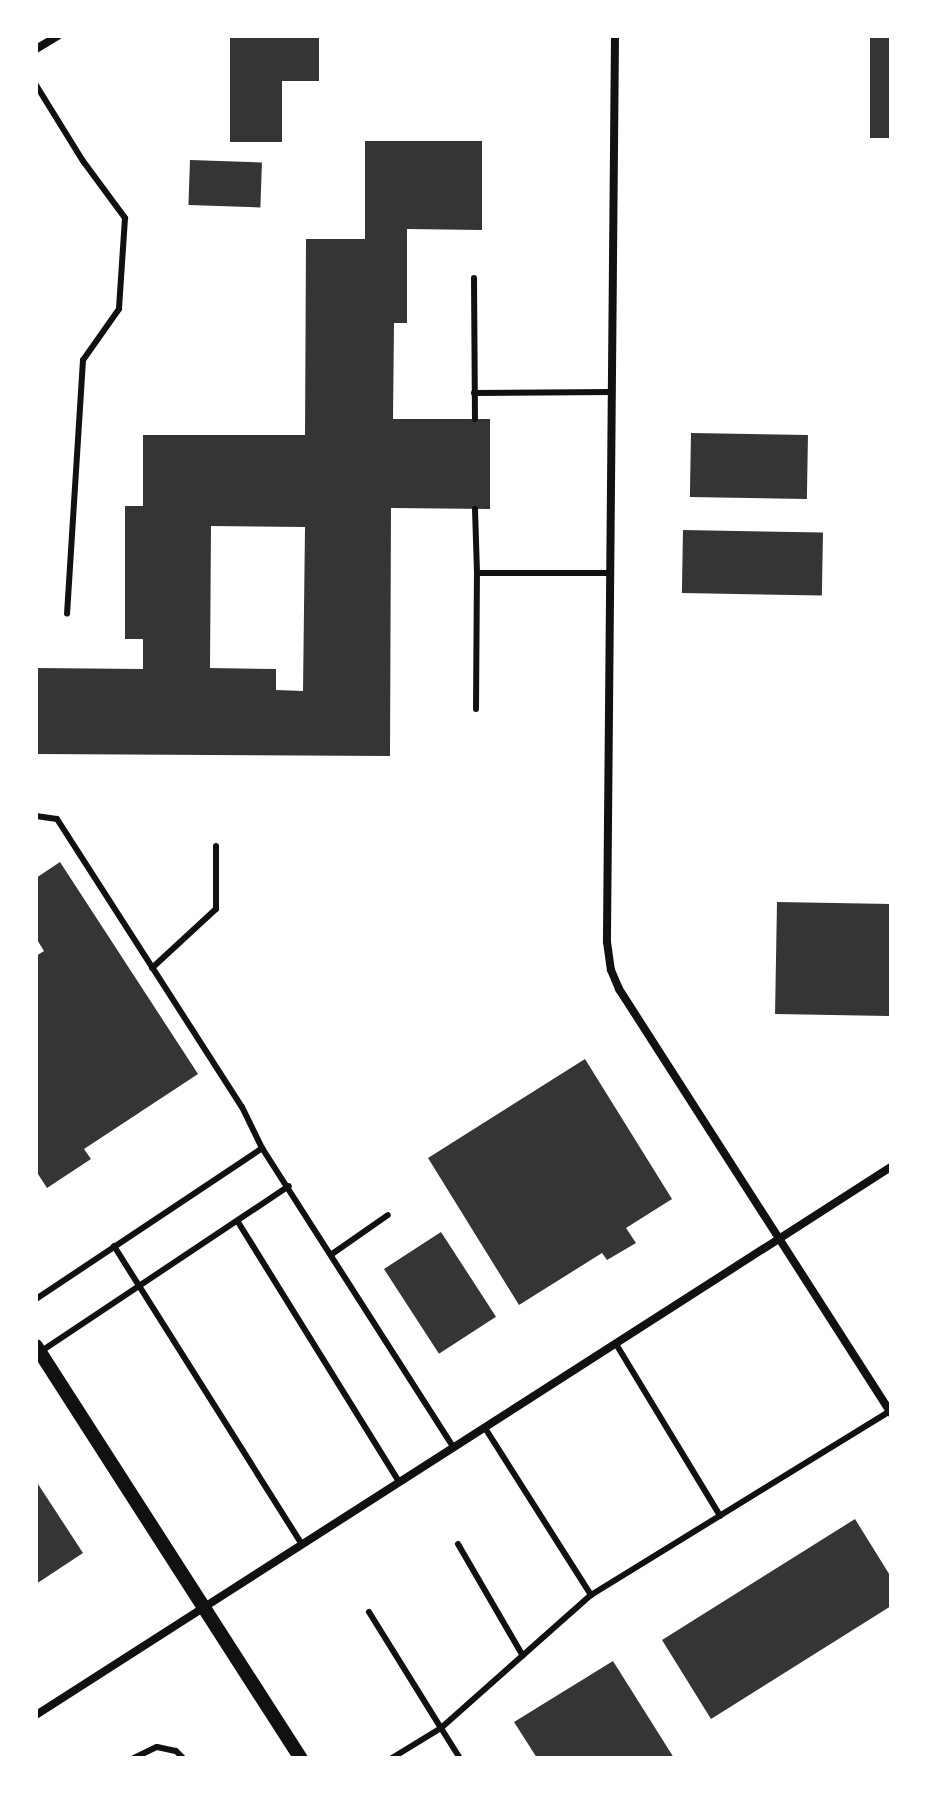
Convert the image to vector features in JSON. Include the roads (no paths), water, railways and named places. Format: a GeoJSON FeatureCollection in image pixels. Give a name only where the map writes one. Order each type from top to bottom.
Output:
{"type":"FeatureCollection","features":[{"type":"Feature","properties":{"kind":"street"},"geometry":{"type":"LineString","coordinates":[[36,49],[58,36]]}},
{"type":"Feature","properties":{"kind":"street"},"geometry":{"type":"LineString","coordinates":[[615,36],[607,942],[611,970],[619,989],[890,1412]]}},
{"type":"Feature","properties":{"kind":"street"},"geometry":{"type":"LineString","coordinates":[[36,1715],[891,1167]]}},
{"type":"Feature","properties":{"kind":"street"},"geometry":{"type":"LineString","coordinates":[[38,1349],[301,1758]]}},
{"type":"Feature","properties":{"kind":"lane"},"geometry":{"type":"LineString","coordinates":[[36,85],[83,161],[125,218],[119,309],[83,360],[67,613]]}},
{"type":"Feature","properties":{"kind":"lane"},"geometry":{"type":"LineString","coordinates":[[474,278],[475,419]]}},
{"type":"Feature","properties":{"kind":"lane"},"geometry":{"type":"LineString","coordinates":[[474,393],[611,392]]}},
{"type":"Feature","properties":{"kind":"lane"},"geometry":{"type":"LineString","coordinates":[[475,509],[476,709]]}},
{"type":"Feature","properties":{"kind":"lane"},"geometry":{"type":"LineString","coordinates":[[477,573],[610,573]]}},
{"type":"Feature","properties":{"kind":"lane"},"geometry":{"type":"LineString","coordinates":[[36,816],[57,819],[242,1107],[262,1148],[454,1448]]}},
{"type":"Feature","properties":{"kind":"lane"},"geometry":{"type":"LineString","coordinates":[[152,968],[216,909],[216,846]]}},
{"type":"Feature","properties":{"kind":"lane"},"geometry":{"type":"LineString","coordinates":[[36,1299],[262,1148]]}},
{"type":"Feature","properties":{"kind":"lane"},"geometry":{"type":"LineString","coordinates":[[38,1349],[238,1222],[289,1186]]}},
{"type":"Feature","properties":{"kind":"lane"},"geometry":{"type":"LineString","coordinates":[[332,1254],[388,1215]]}},
{"type":"Feature","properties":{"kind":"lane"},"geometry":{"type":"LineString","coordinates":[[238,1222],[399,1482]]}},
{"type":"Feature","properties":{"kind":"lane"},"geometry":{"type":"LineString","coordinates":[[114,1246],[302,1544]]}},
{"type":"Feature","properties":{"kind":"lane"},"geometry":{"type":"LineString","coordinates":[[616,1344],[720,1516]]}},
{"type":"Feature","properties":{"kind":"lane"},"geometry":{"type":"LineString","coordinates":[[392,1758],[441,1728],[591,1595],[890,1412]]}},
{"type":"Feature","properties":{"kind":"lane"},"geometry":{"type":"LineString","coordinates":[[485,1428],[591,1595]]}},
{"type":"Feature","properties":{"kind":"lane"},"geometry":{"type":"LineString","coordinates":[[458,1544],[523,1656]]}},
{"type":"Feature","properties":{"kind":"lane"},"geometry":{"type":"LineString","coordinates":[[369,1612],[460,1758]]}},
{"type":"Feature","properties":{"kind":"lane"},"geometry":{"type":"LineString","coordinates":[[134,1758],[157,1747],[176,1751],[183,1758]]}}]}
